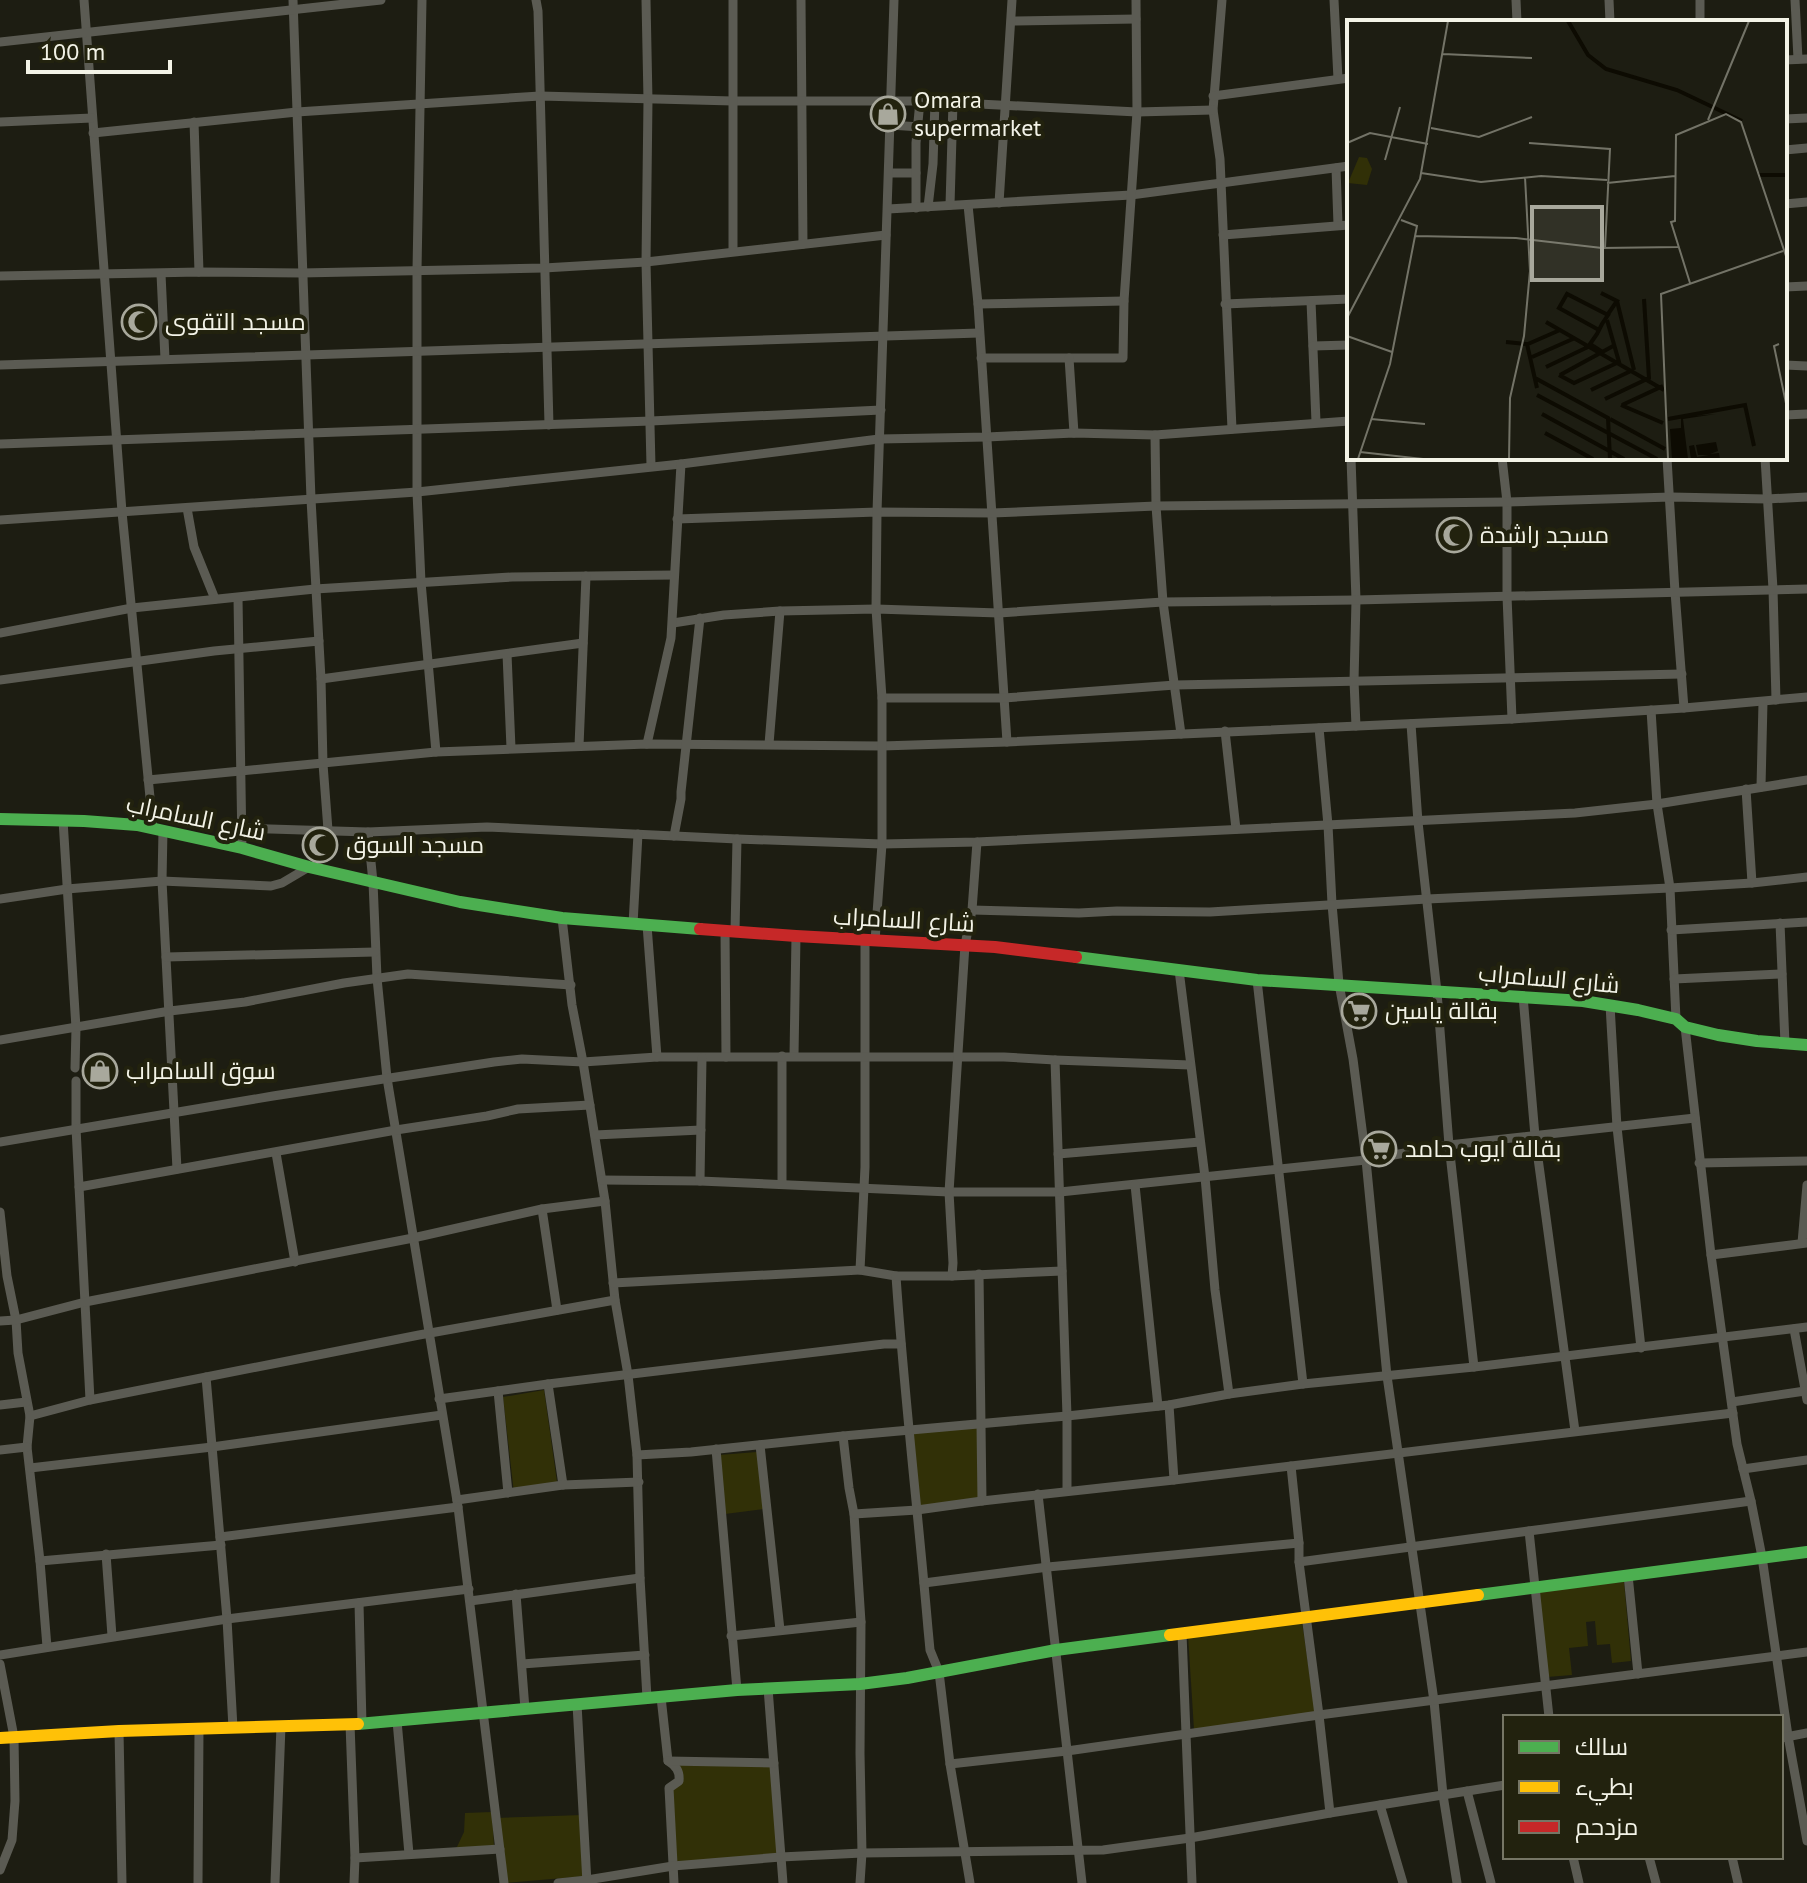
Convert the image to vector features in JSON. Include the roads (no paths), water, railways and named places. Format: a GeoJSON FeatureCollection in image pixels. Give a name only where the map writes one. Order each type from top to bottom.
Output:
{"type":"FeatureCollection","features":[{"type":"Feature","properties":{"kind":"street"},"geometry":{"type":"LineString","coordinates":[[84,0],[122,512],[148,780],[158,829],[177,1169]]}},
{"type":"Feature","properties":{"kind":"street"},"geometry":{"type":"LineString","coordinates":[[0,42],[294,5],[381,0]]}},
{"type":"Feature","properties":{"kind":"street"},"geometry":{"type":"LineString","coordinates":[[422,0],[417,492],[421,582],[436,752]]}},
{"type":"Feature","properties":{"kind":"street"},"geometry":{"type":"LineString","coordinates":[[536,0],[549,425]]}},
{"type":"Feature","properties":{"kind":"street"},"geometry":{"type":"LineString","coordinates":[[646,0],[646,262],[651,466]]}},
{"type":"Feature","properties":{"kind":"street"},"geometry":{"type":"LineString","coordinates":[[733,0],[733,251]]}},
{"type":"Feature","properties":{"kind":"street"},"geometry":{"type":"LineString","coordinates":[[801,0],[803,244]]}},
{"type":"Feature","properties":{"kind":"street"},"geometry":{"type":"LineString","coordinates":[[860,1270],[870,940],[882,844],[882,698],[876,609],[877,512],[894,0]]}},
{"type":"Feature","properties":{"kind":"street"},"geometry":{"type":"LineString","coordinates":[[999,203],[1012,0]]}},
{"type":"Feature","properties":{"kind":"street"},"geometry":{"type":"LineString","coordinates":[[981,358],[1123,358],[1137,112],[1136,0]]}},
{"type":"Feature","properties":{"kind":"street"},"geometry":{"type":"LineString","coordinates":[[1222,0],[1213,110],[1220,159],[1232,429]]}},
{"type":"Feature","properties":{"kind":"street"},"geometry":{"type":"LineString","coordinates":[[1213,96],[1344,78],[1334,0]]}},
{"type":"Feature","properties":{"kind":"street"},"geometry":{"type":"LineString","coordinates":[[1516,0],[1517,20]]}},
{"type":"Feature","properties":{"kind":"street"},"geometry":{"type":"LineString","coordinates":[[1609,0],[1610,20]]}},
{"type":"Feature","properties":{"kind":"street"},"geometry":{"type":"LineString","coordinates":[[1795,0],[1803,59]]}},
{"type":"Feature","properties":{"kind":"street"},"geometry":{"type":"LineString","coordinates":[[294,5],[301,273],[328,830]]}},
{"type":"Feature","properties":{"kind":"street"},"geometry":{"type":"LineString","coordinates":[[1012,21],[1136,19]]}},
{"type":"Feature","properties":{"kind":"street"},"geometry":{"type":"LineString","coordinates":[[93,133],[297,112],[540,96],[648,100],[935,101],[1137,112],[1213,110]]}},
{"type":"Feature","properties":{"kind":"street"},"geometry":{"type":"LineString","coordinates":[[916,208],[920,101]]}},
{"type":"Feature","properties":{"kind":"street"},"geometry":{"type":"LineString","coordinates":[[928,207],[935,101]]}},
{"type":"Feature","properties":{"kind":"street"},"geometry":{"type":"LineString","coordinates":[[950,205],[953,102]]}},
{"type":"Feature","properties":{"kind":"street"},"geometry":{"type":"LineString","coordinates":[[0,122],[92,118]]}},
{"type":"Feature","properties":{"kind":"street"},"geometry":{"type":"LineString","coordinates":[[1787,119],[1807,118]]}},
{"type":"Feature","properties":{"kind":"street"},"geometry":{"type":"LineString","coordinates":[[890,125],[918,127],[953,121]]}},
{"type":"Feature","properties":{"kind":"street"},"geometry":{"type":"LineString","coordinates":[[194,122],[199,272]]}},
{"type":"Feature","properties":{"kind":"street"},"geometry":{"type":"LineString","coordinates":[[1787,150],[1807,148]]}},
{"type":"Feature","properties":{"kind":"street"},"geometry":{"type":"LineString","coordinates":[[889,173],[933,164]]}},
{"type":"Feature","properties":{"kind":"street"},"geometry":{"type":"LineString","coordinates":[[888,209],[1131,195],[1347,166]]}},
{"type":"Feature","properties":{"kind":"street"},"geometry":{"type":"LineString","coordinates":[[1223,235],[1344,225],[1336,168]]}},
{"type":"Feature","properties":{"kind":"street"},"geometry":{"type":"LineString","coordinates":[[1787,204],[1807,202]]}},
{"type":"Feature","properties":{"kind":"street"},"geometry":{"type":"LineString","coordinates":[[968,205],[978,304],[1007,742]]}},
{"type":"Feature","properties":{"kind":"street"},"geometry":{"type":"LineString","coordinates":[[0,276],[544,268],[646,262],[886,235]]}},
{"type":"Feature","properties":{"kind":"street"},"geometry":{"type":"LineString","coordinates":[[161,274],[165,359]]}},
{"type":"Feature","properties":{"kind":"street"},"geometry":{"type":"LineString","coordinates":[[1787,287],[1807,286]]}},
{"type":"Feature","properties":{"kind":"street"},"geometry":{"type":"LineString","coordinates":[[1225,304],[1347,299]]}},
{"type":"Feature","properties":{"kind":"street"},"geometry":{"type":"LineString","coordinates":[[978,304],[1124,301]]}},
{"type":"Feature","properties":{"kind":"street"},"geometry":{"type":"LineString","coordinates":[[1311,301],[1316,422]]}},
{"type":"Feature","properties":{"kind":"street"},"geometry":{"type":"LineString","coordinates":[[0,365],[979,333]]}},
{"type":"Feature","properties":{"kind":"street"},"geometry":{"type":"LineString","coordinates":[[1313,346],[1347,345]]}},
{"type":"Feature","properties":{"kind":"street"},"geometry":{"type":"LineString","coordinates":[[1069,358],[1074,433]]}},
{"type":"Feature","properties":{"kind":"street"},"geometry":{"type":"LineString","coordinates":[[1787,365],[1807,366]]}},
{"type":"Feature","properties":{"kind":"street"},"geometry":{"type":"LineString","coordinates":[[0,444],[881,410]]}},
{"type":"Feature","properties":{"kind":"street"},"geometry":{"type":"LineString","coordinates":[[1787,415],[1807,414]]}},
{"type":"Feature","properties":{"kind":"street"},"geometry":{"type":"LineString","coordinates":[[0,520],[417,492],[879,439],[1074,433],[1155,435],[1347,421]]}},
{"type":"Feature","properties":{"kind":"street"},"geometry":{"type":"LineString","coordinates":[[1155,435],[1163,602],[1181,734]]}},
{"type":"Feature","properties":{"kind":"street"},"geometry":{"type":"LineString","coordinates":[[1351,460],[1356,726]]}},
{"type":"Feature","properties":{"kind":"street"},"geometry":{"type":"LineString","coordinates":[[1502,460],[1507,502],[1512,719]]}},
{"type":"Feature","properties":{"kind":"street"},"geometry":{"type":"LineString","coordinates":[[1667,460],[1684,708]]}},
{"type":"Feature","properties":{"kind":"street"},"geometry":{"type":"LineString","coordinates":[[1765,460],[1776,700]]}},
{"type":"Feature","properties":{"kind":"street"},"geometry":{"type":"LineString","coordinates":[[647,744],[673,623],[681,464]]}},
{"type":"Feature","properties":{"kind":"street"},"geometry":{"type":"LineString","coordinates":[[677,519],[877,512],[992,513],[1156,506],[1807,497]]}},
{"type":"Feature","properties":{"kind":"street"},"geometry":{"type":"LineString","coordinates":[[187,508],[194,547],[215,599]]}},
{"type":"Feature","properties":{"kind":"street"},"geometry":{"type":"LineString","coordinates":[[0,633],[132,608],[315,589],[512,577],[674,575]]}},
{"type":"Feature","properties":{"kind":"street"},"geometry":{"type":"LineString","coordinates":[[579,746],[586,576]]}},
{"type":"Feature","properties":{"kind":"street"},"geometry":{"type":"LineString","coordinates":[[673,623],[780,611],[876,609],[999,613],[1163,602],[1807,589]]}},
{"type":"Feature","properties":{"kind":"street"},"geometry":{"type":"LineString","coordinates":[[238,598],[242,848]]}},
{"type":"Feature","properties":{"kind":"street"},"geometry":{"type":"LineString","coordinates":[[769,744],[780,611]]}},
{"type":"Feature","properties":{"kind":"street"},"geometry":{"type":"LineString","coordinates":[[674,836],[681,799],[700,618]]}},
{"type":"Feature","properties":{"kind":"street"},"geometry":{"type":"LineString","coordinates":[[0,680],[319,641]]}},
{"type":"Feature","properties":{"kind":"street"},"geometry":{"type":"LineString","coordinates":[[321,679],[583,643]]}},
{"type":"Feature","properties":{"kind":"street"},"geometry":{"type":"LineString","coordinates":[[507,654],[511,748]]}},
{"type":"Feature","properties":{"kind":"street"},"geometry":{"type":"LineString","coordinates":[[882,698],[1004,698],[1175,685],[1682,674]]}},
{"type":"Feature","properties":{"kind":"street"},"geometry":{"type":"LineString","coordinates":[[148,780],[436,752],[511,748],[647,744],[882,746],[1007,742],[1512,719],[1807,697]]}},
{"type":"Feature","properties":{"kind":"street"},"geometry":{"type":"LineString","coordinates":[[1761,787],[1763,702]]}},
{"type":"Feature","properties":{"kind":"street"},"geometry":{"type":"LineString","coordinates":[[1651,710],[1657,804],[1670,888],[1674,979],[1737,1444],[1762,1557],[1783,1715]]}},
{"type":"Feature","properties":{"kind":"street"},"geometry":{"type":"LineString","coordinates":[[1411,724],[1449,1145],[1474,1367]]}},
{"type":"Feature","properties":{"kind":"street"},"geometry":{"type":"LineString","coordinates":[[1319,728],[1339,984],[1353,1059],[1387,1376],[1421,1604],[1443,1795],[1457,1883]]}},
{"type":"Feature","properties":{"kind":"street"},"geometry":{"type":"LineString","coordinates":[[1225,731],[1236,829]]}},
{"type":"Feature","properties":{"kind":"street"},"geometry":{"type":"LineString","coordinates":[[240,828],[368,832],[487,827],[882,844],[977,842],[1575,813],[1657,804],[1807,780]]}},
{"type":"Feature","properties":{"kind":"street"},"geometry":{"type":"LineString","coordinates":[[1746,789],[1752,883]]}},
{"type":"Feature","properties":{"kind":"street","name":"شارع السامراب"},"geometry":{"type":"LineString","coordinates":[[0,819],[116,823],[158,829],[460,902],[562,918],[995,947],[1257,980],[1523,996],[1610,1005],[1736,1039],[1807,1045]]}},
{"type":"Feature","properties":{"kind":"street"},"geometry":{"type":"LineString","coordinates":[[63,820],[76,1028],[75,1068]]}},
{"type":"Feature","properties":{"kind":"street"},"geometry":{"type":"LineString","coordinates":[[368,832],[387,1078],[458,1504],[504,1883]]}},
{"type":"Feature","properties":{"kind":"street"},"geometry":{"type":"LineString","coordinates":[[633,924],[638,834]]}},
{"type":"Feature","properties":{"kind":"street"},"geometry":{"type":"LineString","coordinates":[[726,1057],[730,930],[737,839]]}},
{"type":"Feature","properties":{"kind":"street"},"geometry":{"type":"LineString","coordinates":[[952,1276],[949,1192],[965,945],[972,910],[977,842]]}},
{"type":"Feature","properties":{"kind":"street"},"geometry":{"type":"LineString","coordinates":[[0,899],[67,889],[162,881],[271,886],[309,867]]}},
{"type":"Feature","properties":{"kind":"street"},"geometry":{"type":"LineString","coordinates":[[972,910],[1210,912],[1670,888],[1807,877]]}},
{"type":"Feature","properties":{"kind":"street"},"geometry":{"type":"LineString","coordinates":[[562,918],[572,1005],[605,1201],[615,1300],[637,1455],[647,1698]]}},
{"type":"Feature","properties":{"kind":"street"},"geometry":{"type":"LineString","coordinates":[[1671,930],[1807,922]]}},
{"type":"Feature","properties":{"kind":"street"},"geometry":{"type":"LineString","coordinates":[[1780,923],[1785,1044]]}},
{"type":"Feature","properties":{"kind":"street"},"geometry":{"type":"LineString","coordinates":[[647,925],[657,1057]]}},
{"type":"Feature","properties":{"kind":"street"},"geometry":{"type":"LineString","coordinates":[[794,1056],[796,936]]}},
{"type":"Feature","properties":{"kind":"street"},"geometry":{"type":"LineString","coordinates":[[166,957],[375,952]]}},
{"type":"Feature","properties":{"kind":"street"},"geometry":{"type":"LineString","coordinates":[[1179,970],[1229,1394]]}},
{"type":"Feature","properties":{"kind":"street"},"geometry":{"type":"LineString","coordinates":[[0,1040],[408,974],[571,985]]}},
{"type":"Feature","properties":{"kind":"street"},"geometry":{"type":"LineString","coordinates":[[1674,979],[1782,974]]}},
{"type":"Feature","properties":{"kind":"street"},"geometry":{"type":"LineString","coordinates":[[1257,980],[1303,1384]]}},
{"type":"Feature","properties":{"kind":"street"},"geometry":{"type":"LineString","coordinates":[[1523,996],[1535,1136],[1575,1431]]}},
{"type":"Feature","properties":{"kind":"street"},"geometry":{"type":"LineString","coordinates":[[1610,1005],[1617,1127],[1641,1348]]}},
{"type":"Feature","properties":{"kind":"street"},"geometry":{"type":"LineString","coordinates":[[782,1056],[782,1184]]}},
{"type":"Feature","properties":{"kind":"street"},"geometry":{"type":"LineString","coordinates":[[0,1142],[466,1065],[522,1059],[583,1062],[657,1057],[1004,1057],[1190,1065]]}},
{"type":"Feature","properties":{"kind":"street"},"geometry":{"type":"LineString","coordinates":[[700,1181],[702,1058]]}},
{"type":"Feature","properties":{"kind":"street"},"geometry":{"type":"LineString","coordinates":[[1055,1060],[1067,1491]]}},
{"type":"Feature","properties":{"kind":"street"},"geometry":{"type":"LineString","coordinates":[[76,1081],[90,1400]]}},
{"type":"Feature","properties":{"kind":"street"},"geometry":{"type":"LineString","coordinates":[[79,1187],[518,1109],[590,1105]]}},
{"type":"Feature","properties":{"kind":"street"},"geometry":{"type":"LineString","coordinates":[[602,1180],[949,1192],[1060,1192],[1366,1160],[1449,1145],[1695,1118]]}},
{"type":"Feature","properties":{"kind":"street"},"geometry":{"type":"LineString","coordinates":[[595,1135],[701,1130]]}},
{"type":"Feature","properties":{"kind":"street"},"geometry":{"type":"LineString","coordinates":[[1058,1154],[1200,1142]]}},
{"type":"Feature","properties":{"kind":"street"},"geometry":{"type":"LineString","coordinates":[[276,1153],[295,1262]]}},
{"type":"Feature","properties":{"kind":"street"},"geometry":{"type":"LineString","coordinates":[[1699,1163],[1807,1161]]}},
{"type":"Feature","properties":{"kind":"street"},"geometry":{"type":"LineString","coordinates":[[1135,1185],[1158,1406]]}},
{"type":"Feature","properties":{"kind":"street"},"geometry":{"type":"LineString","coordinates":[[1711,1255],[1805,1243],[1807,1185]]}},
{"type":"Feature","properties":{"kind":"street"},"geometry":{"type":"LineString","coordinates":[[0,1321],[542,1209],[605,1201]]}},
{"type":"Feature","properties":{"kind":"street"},"geometry":{"type":"LineString","coordinates":[[542,1209],[557,1310]]}},
{"type":"Feature","properties":{"kind":"street"},"geometry":{"type":"LineString","coordinates":[[0,1212],[18,1353],[30,1416],[27,1447],[47,1647]]}},
{"type":"Feature","properties":{"kind":"street"},"geometry":{"type":"LineString","coordinates":[[613,1283],[860,1270],[896,1276],[1062,1271]]}},
{"type":"Feature","properties":{"kind":"street"},"geometry":{"type":"LineString","coordinates":[[979,1274],[982,1501]]}},
{"type":"Feature","properties":{"kind":"street"},"geometry":{"type":"LineString","coordinates":[[896,1276],[930,1650],[939,1672],[950,1764],[970,1883]]}},
{"type":"Feature","properties":{"kind":"street"},"geometry":{"type":"LineString","coordinates":[[30,1416],[90,1400],[615,1300]]}},
{"type":"Feature","properties":{"kind":"street"},"geometry":{"type":"LineString","coordinates":[[637,1455],[1169,1405],[1303,1384],[1807,1327]]}},
{"type":"Feature","properties":{"kind":"street"},"geometry":{"type":"LineString","coordinates":[[854,1514],[917,1510],[1575,1431],[1806,1395],[1794,1329]]}},
{"type":"Feature","properties":{"kind":"street"},"geometry":{"type":"LineString","coordinates":[[439,1399],[901,1344]]}},
{"type":"Feature","properties":{"kind":"street"},"geometry":{"type":"LineString","coordinates":[[206,1377],[233,1728]]}},
{"type":"Feature","properties":{"kind":"street"},"geometry":{"type":"LineString","coordinates":[[548,1384],[563,1485]]}},
{"type":"Feature","properties":{"kind":"street"},"geometry":{"type":"LineString","coordinates":[[498,1391],[508,1493]]}},
{"type":"Feature","properties":{"kind":"street"},"geometry":{"type":"LineString","coordinates":[[0,1405],[26,1402]]}},
{"type":"Feature","properties":{"kind":"street"},"geometry":{"type":"LineString","coordinates":[[1169,1405],[1174,1480]]}},
{"type":"Feature","properties":{"kind":"street"},"geometry":{"type":"LineString","coordinates":[[30,1468],[442,1415]]}},
{"type":"Feature","properties":{"kind":"street"},"geometry":{"type":"LineString","coordinates":[[843,1436],[854,1514],[861,1622],[860,1883]]}},
{"type":"Feature","properties":{"kind":"street"},"geometry":{"type":"LineString","coordinates":[[760,1445],[780,1630]]}},
{"type":"Feature","properties":{"kind":"street"},"geometry":{"type":"LineString","coordinates":[[0,1450],[27,1447]]}},
{"type":"Feature","properties":{"kind":"street"},"geometry":{"type":"LineString","coordinates":[[716,1449],[737,1690]]}},
{"type":"Feature","properties":{"kind":"street"},"geometry":{"type":"LineString","coordinates":[[1743,1469],[1807,1460]]}},
{"type":"Feature","properties":{"kind":"street"},"geometry":{"type":"LineString","coordinates":[[1291,1466],[1299,1562],[1330,1813]]}},
{"type":"Feature","properties":{"kind":"street"},"geometry":{"type":"LineString","coordinates":[[40,1561],[220,1541],[563,1485],[639,1482]]}},
{"type":"Feature","properties":{"kind":"street"},"geometry":{"type":"LineString","coordinates":[[1038,1494],[1082,1883]]}},
{"type":"Feature","properties":{"kind":"street"},"geometry":{"type":"LineString","coordinates":[[1299,1562],[1751,1501]]}},
{"type":"Feature","properties":{"kind":"street"},"geometry":{"type":"LineString","coordinates":[[1529,1531],[1549,1715]]}},
{"type":"Feature","properties":{"kind":"street"},"geometry":{"type":"LineString","coordinates":[[924,1583],[1048,1567],[1299,1543]]}},
{"type":"Feature","properties":{"kind":"street"},"geometry":{"type":"LineString","coordinates":[[0,1738],[356,1724],[737,1690],[860,1684],[1056,1650],[1807,1552]]}},
{"type":"Feature","properties":{"kind":"street"},"geometry":{"type":"LineString","coordinates":[[106,1554],[112,1636]]}},
{"type":"Feature","properties":{"kind":"street"},"geometry":{"type":"LineString","coordinates":[[1628,1575],[1638,1674]]}},
{"type":"Feature","properties":{"kind":"street"},"geometry":{"type":"LineString","coordinates":[[470,1601],[640,1578]]}},
{"type":"Feature","properties":{"kind":"street"},"geometry":{"type":"LineString","coordinates":[[0,1655],[227,1619],[469,1589]]}},
{"type":"Feature","properties":{"kind":"street"},"geometry":{"type":"LineString","coordinates":[[516,1594],[525,1709]]}},
{"type":"Feature","properties":{"kind":"street"},"geometry":{"type":"LineString","coordinates":[[354,1883],[359,1603]]}},
{"type":"Feature","properties":{"kind":"street"},"geometry":{"type":"LineString","coordinates":[[731,1636],[861,1622]]}},
{"type":"Feature","properties":{"kind":"street"},"geometry":{"type":"LineString","coordinates":[[1182,1634],[1192,1883]]}},
{"type":"Feature","properties":{"kind":"street"},"geometry":{"type":"LineString","coordinates":[[950,1764],[1807,1652]]}},
{"type":"Feature","properties":{"kind":"street"},"geometry":{"type":"LineString","coordinates":[[522,1664],[645,1655]]}},
{"type":"Feature","properties":{"kind":"street"},"geometry":{"type":"LineString","coordinates":[[0,1664],[14,1737],[15,1801],[12,1840],[0,1870]]}},
{"type":"Feature","properties":{"kind":"street"},"geometry":{"type":"LineString","coordinates":[[768,1688],[783,1883]]}},
{"type":"Feature","properties":{"kind":"street"},"geometry":{"type":"LineString","coordinates":[[661,1697],[668,1761],[680,1775],[679,1781],[669,1788],[674,1883]]}},
{"type":"Feature","properties":{"kind":"street"},"geometry":{"type":"LineString","coordinates":[[577,1704],[587,1882]]}},
{"type":"Feature","properties":{"kind":"street"},"geometry":{"type":"LineString","coordinates":[[397,1721],[409,1854]]}},
{"type":"Feature","properties":{"kind":"street"},"geometry":{"type":"LineString","coordinates":[[275,1883],[281,1726]]}},
{"type":"Feature","properties":{"kind":"street"},"geometry":{"type":"LineString","coordinates":[[198,1883],[199,1729]]}},
{"type":"Feature","properties":{"kind":"street"},"geometry":{"type":"LineString","coordinates":[[119,1731],[122,1883]]}},
{"type":"Feature","properties":{"kind":"street"},"geometry":{"type":"LineString","coordinates":[[1807,1733],[1785,1737],[1807,1841]]}},
{"type":"Feature","properties":{"kind":"street"},"geometry":{"type":"LineString","coordinates":[[668,1761],[774,1763]]}},
{"type":"Feature","properties":{"kind":"street"},"geometry":{"type":"LineString","coordinates":[[558,1883],[587,1882],[673,1866],[781,1857],[1103,1850],[1503,1785]]}},
{"type":"Feature","properties":{"kind":"street"},"geometry":{"type":"LineString","coordinates":[[1467,1791],[1491,1883]]}},
{"type":"Feature","properties":{"kind":"street"},"geometry":{"type":"LineString","coordinates":[[1380,1805],[1403,1883]]}},
{"type":"Feature","properties":{"kind":"street"},"geometry":{"type":"LineString","coordinates":[[0,1839],[12,1840]]}},
{"type":"Feature","properties":{"kind":"street"},"geometry":{"type":"LineString","coordinates":[[355,1858],[500,1849]]}},
{"type":"Feature","properties":{"kind":"street"},"geometry":{"type":"LineString","coordinates":[[1573,1859],[1579,1883]]}},
{"type":"Feature","properties":{"kind":"street"},"geometry":{"type":"LineString","coordinates":[[1650,1859],[1656,1883]]}},
{"type":"Feature","properties":{"kind":"street"},"geometry":{"type":"LineString","coordinates":[[1732,1859],[1738,1883]]}},
{"type":"Feature","properties":{"kind":"place","name":"Omara supermarket"},"geometry":{"type":"Point","coordinates":[888,114]}},
{"type":"Feature","properties":{"kind":"place","name":"مسجد التقوى"},"geometry":{"type":"Point","coordinates":[139,322]}},
{"type":"Feature","properties":{"kind":"place","name":"مسجد راشدة"},"geometry":{"type":"Point","coordinates":[1454,535]}},
{"type":"Feature","properties":{"kind":"place","name":"مسجد السوق"},"geometry":{"type":"Point","coordinates":[320,845]}},
{"type":"Feature","properties":{"kind":"place","name":"بقالة ياسين"},"geometry":{"type":"Point","coordinates":[1359,1011]}},
{"type":"Feature","properties":{"kind":"place","name":"سوق السامراب"},"geometry":{"type":"Point","coordinates":[100,1071]}},
{"type":"Feature","properties":{"kind":"place","name":"بقالة ايوب حامد"},"geometry":{"type":"Point","coordinates":[1379,1149]}}]}
